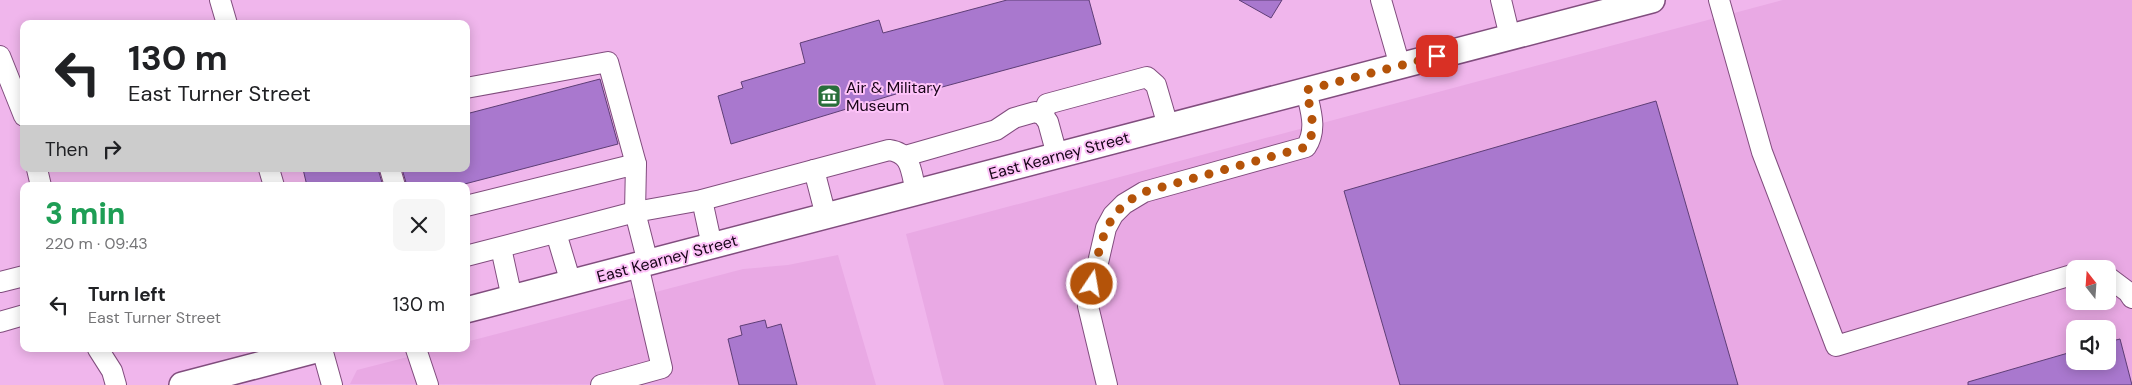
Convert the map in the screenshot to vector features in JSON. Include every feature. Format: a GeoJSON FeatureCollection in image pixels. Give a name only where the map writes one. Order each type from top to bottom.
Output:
{"type":"FeatureCollection","features":[{"type":"Feature","properties":{"kind":"main road","name":"East Kearney Street"},"geometry":{"type":"LineString","coordinates":[[470,309],[1510,37],[1591,8],[1638,2]]}},
{"type":"Feature","properties":{"kind":"main road"},"geometry":{"type":"LineString","coordinates":[[182,385],[309,352]]}},
{"type":"Feature","properties":{"kind":"street"},"geometry":{"type":"LineString","coordinates":[[220,0],[226,20]]}},
{"type":"Feature","properties":{"kind":"street"},"geometry":{"type":"LineString","coordinates":[[1381,0],[1400,66]]}},
{"type":"Feature","properties":{"kind":"street"},"geometry":{"type":"LineString","coordinates":[[1501,0],[1510,37]]}},
{"type":"Feature","properties":{"kind":"street"},"geometry":{"type":"LineString","coordinates":[[1719,0],[1762,152],[1836,346],[2066,277]]}},
{"type":"Feature","properties":{"kind":"street"},"geometry":{"type":"LineString","coordinates":[[0,56],[20,106]]}},
{"type":"Feature","properties":{"kind":"street"},"geometry":{"type":"LineString","coordinates":[[470,87],[608,62],[636,164],[635,212],[664,377],[601,385]]}},
{"type":"Feature","properties":{"kind":"street"},"geometry":{"type":"LineString","coordinates":[[1043,115],[1047,104],[1147,77],[1156,85],[1168,126]]}},
{"type":"Feature","properties":{"kind":"street"},"geometry":{"type":"LineString","coordinates":[[1107,385],[1088,306],[1106,228],[1113,215],[1131,198],[1144,192],[1306,147],[1311,140],[1313,128],[1306,90]]}},
{"type":"Feature","properties":{"kind":"street"},"geometry":{"type":"LineString","coordinates":[[905,156],[996,130],[1014,118],[1035,112],[1043,115],[1051,131],[1057,155]]}},
{"type":"Feature","properties":{"kind":"street"},"geometry":{"type":"LineString","coordinates":[[470,255],[635,212],[702,200],[889,150],[900,152],[905,156],[916,192]]}},
{"type":"Feature","properties":{"kind":"street"},"geometry":{"type":"LineString","coordinates":[[470,205],[636,164]]}},
{"type":"Feature","properties":{"kind":"street"},"geometry":{"type":"LineString","coordinates":[[814,170],[826,216]]}},
{"type":"Feature","properties":{"kind":"street"},"geometry":{"type":"LineString","coordinates":[[702,200],[712,246]]}},
{"type":"Feature","properties":{"kind":"street"},"geometry":{"type":"LineString","coordinates":[[556,233],[571,283]]}},
{"type":"Feature","properties":{"kind":"street"},"geometry":{"type":"LineString","coordinates":[[501,248],[512,298]]}},
{"type":"Feature","properties":{"kind":"street"},"geometry":{"type":"LineString","coordinates":[[0,282],[20,277]]}},
{"type":"Feature","properties":{"kind":"street"},"geometry":{"type":"LineString","coordinates":[[2116,283],[2128,292],[2132,298]]}},
{"type":"Feature","properties":{"kind":"street"},"geometry":{"type":"LineString","coordinates":[[0,322],[20,316]]}},
{"type":"Feature","properties":{"kind":"street"},"geometry":{"type":"LineString","coordinates":[[100,352],[112,371],[116,385]]}},
{"type":"Feature","properties":{"kind":"street"},"geometry":{"type":"LineString","coordinates":[[322,352],[332,385]]}},
{"type":"Feature","properties":{"kind":"street"},"geometry":{"type":"LineString","coordinates":[[417,352],[428,385]]}},
{"type":"Feature","properties":{"kind":"shaded area"},"geometry":{"type":"Polygon","coordinates":[[[1783,0],[2132,0],[2132,385],[944,385],[906,234],[1783,0]]]}},
{"type":"Feature","properties":{"kind":"shaded area"},"geometry":{"type":"Polygon","coordinates":[[[838,255],[876,385],[350,384],[357,370],[427,352],[470,352],[470,341],[743,269],[788,265],[838,255]]]}},
{"type":"Feature","properties":{"kind":"building"},"geometry":{"type":"Polygon","coordinates":[[[1007,0],[1089,0],[1101,44],[920,93],[919,87],[731,144],[718,96],[743,88],[741,82],[805,63],[800,43],[879,20],[883,33],[1007,0]]]}},
{"type":"Feature","properties":{"kind":"building"},"geometry":{"type":"Polygon","coordinates":[[[1239,0],[1282,0],[1271,18],[1239,0]]]}},
{"type":"Feature","properties":{"kind":"building"},"geometry":{"type":"Polygon","coordinates":[[[600,79],[618,144],[470,183],[406,182],[403,172],[470,172],[470,113],[600,79]]]}},
{"type":"Feature","properties":{"kind":"building"},"geometry":{"type":"Polygon","coordinates":[[[1656,101],[1738,385],[1400,385],[1344,191],[1656,101]]]}},
{"type":"Feature","properties":{"kind":"building"},"geometry":{"type":"Polygon","coordinates":[[[304,172],[379,172],[382,182],[306,182],[304,172]]]}},
{"type":"Feature","properties":{"kind":"building"},"geometry":{"type":"Polygon","coordinates":[[[765,320],[767,328],[781,324],[797,385],[739,385],[728,339],[742,335],[740,326],[765,320]]]}},
{"type":"Feature","properties":{"kind":"building"},"geometry":{"type":"Polygon","coordinates":[[[2120,339],[2132,385],[1968,385],[1968,382],[2066,354],[2066,370],[2116,370],[2116,340],[2120,339]]]}},
{"type":"Feature","properties":{"kind":"place","name":"Air & Military Museum"},"geometry":{"type":"Point","coordinates":[829,96]}},
{"type":"Feature","properties":{"kind":"route"},"geometry":{"type":"LineString","coordinates":[[1092,284],[1106,228],[1113,215],[1131,198],[1178,182],[1306,147],[1311,140],[1313,128],[1306,90],[1437,56]]}}]}
